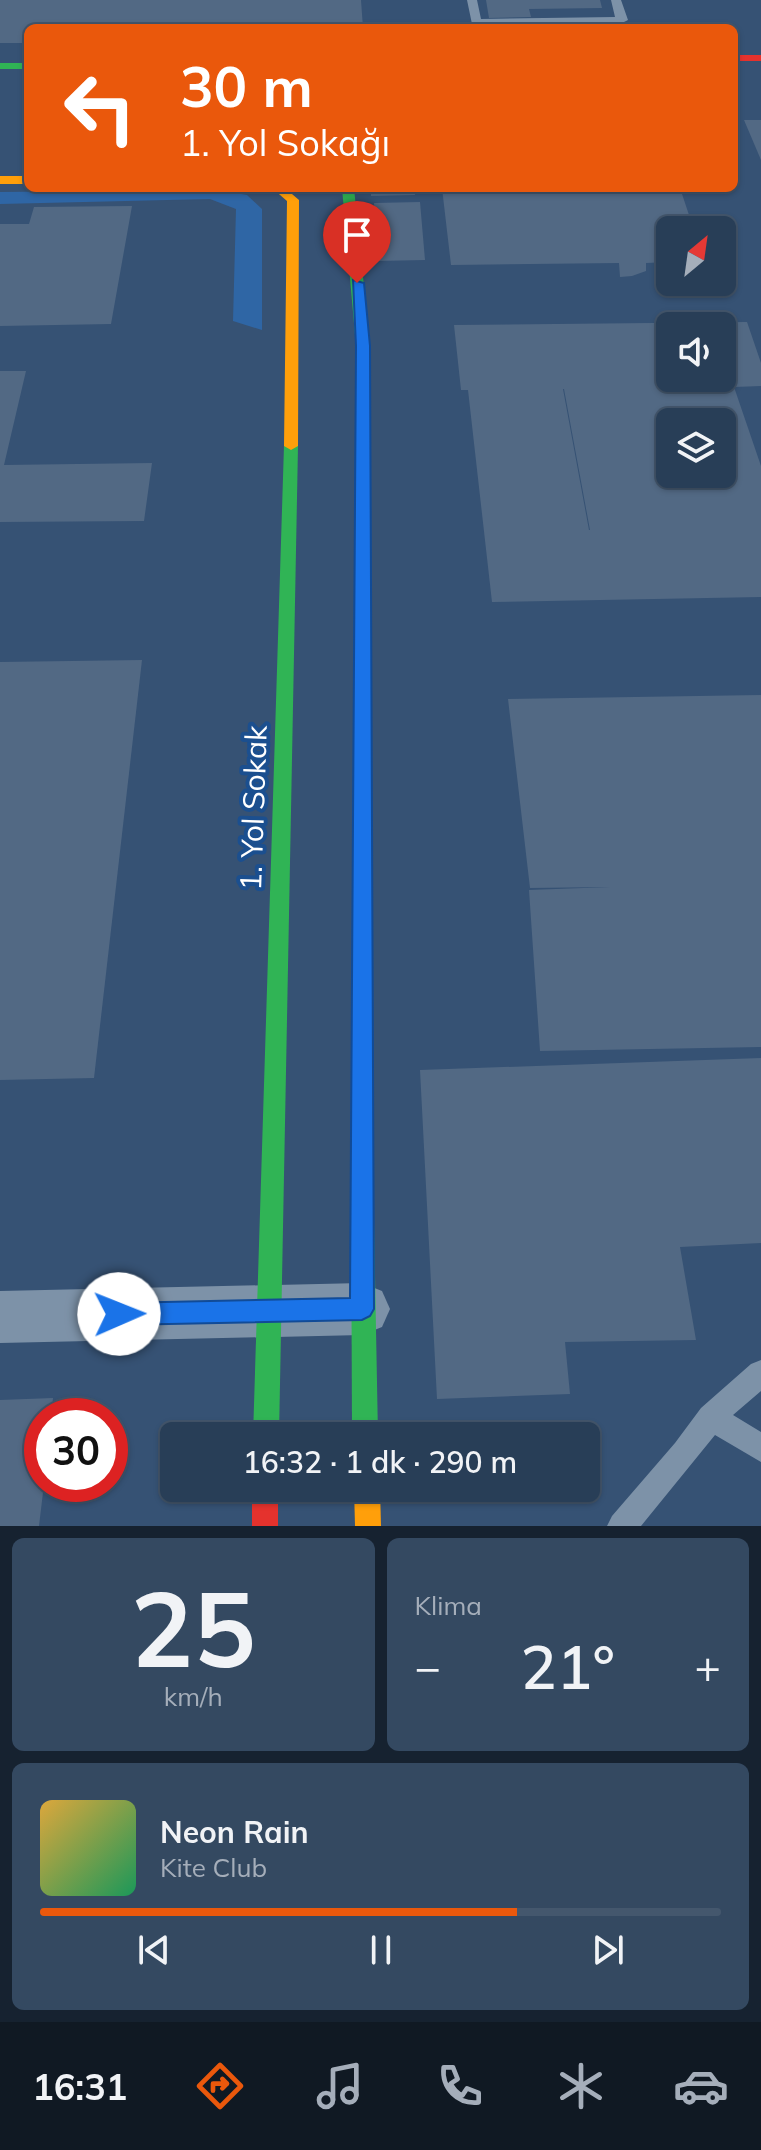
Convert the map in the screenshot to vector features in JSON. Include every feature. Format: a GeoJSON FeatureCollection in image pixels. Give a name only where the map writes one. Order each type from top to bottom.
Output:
{"type":"FeatureCollection","features":[{"type":"Feature","properties":{"kind":"street"},"geometry":{"type":"LineString","coordinates":[[738,58],[761,58]]}},
{"type":"Feature","properties":{"kind":"street"},"geometry":{"type":"LineString","coordinates":[[0,66],[24,66]]}},
{"type":"Feature","properties":{"kind":"street"},"geometry":{"type":"LineString","coordinates":[[0,180],[24,180]]}},
{"type":"Feature","properties":{"kind":"street","name":"1. Yol Sokak"},"geometry":{"type":"LineString","coordinates":[[266,1422],[293,346],[293,200],[283,192]]}},
{"type":"Feature","properties":{"kind":"street"},"geometry":{"type":"LineString","coordinates":[[348,192],[363,346],[362,1309],[365,1422]]}},
{"type":"Feature","properties":{"kind":"street"},"geometry":{"type":"LineString","coordinates":[[0,1317],[362,1309]]}},
{"type":"Feature","properties":{"kind":"street"},"geometry":{"type":"LineString","coordinates":[[265,1502],[265,1526]]}},
{"type":"Feature","properties":{"kind":"street"},"geometry":{"type":"LineString","coordinates":[[367,1502],[368,1526]]}},
{"type":"Feature","properties":{"kind":"lane"},"geometry":{"type":"LineString","coordinates":[[472,0],[476,22],[493,24]]}},
{"type":"Feature","properties":{"kind":"lane"},"geometry":{"type":"LineString","coordinates":[[526,24],[622,20],[616,0]]}},
{"type":"Feature","properties":{"kind":"lane"},"geometry":{"type":"LineString","coordinates":[[622,1526],[685,1453],[711,1417],[761,1373]]}},
{"type":"Feature","properties":{"kind":"lane"},"geometry":{"type":"LineString","coordinates":[[711,1417],[761,1448]]}},
{"type":"Feature","properties":{"kind":"shaded area"},"geometry":{"type":"Polygon","coordinates":[[[0,192],[230,192],[247,195],[262,209],[262,330],[233,321],[236,209],[210,199],[0,204],[0,192]]]}},
{"type":"Feature","properties":{"kind":"building"},"geometry":{"type":"Polygon","coordinates":[[[0,0],[361,0],[363,24],[24,24],[24,43],[0,43],[0,0]]]}},
{"type":"Feature","properties":{"kind":"building"},"geometry":{"type":"Polygon","coordinates":[[[486,0],[600,0],[602,8],[529,9],[531,17],[489,18],[486,0]]]}},
{"type":"Feature","properties":{"kind":"building"},"geometry":{"type":"Polygon","coordinates":[[[744,120],[761,120],[761,160],[744,120]]]}},
{"type":"Feature","properties":{"kind":"building"},"geometry":{"type":"Polygon","coordinates":[[[371,192],[415,192],[415,195],[371,196],[371,192]]]}},
{"type":"Feature","properties":{"kind":"building"},"geometry":{"type":"Polygon","coordinates":[[[442,192],[681,192],[689,216],[656,216],[656,263],[646,263],[646,271],[620,277],[619,263],[451,265],[442,192]]]}},
{"type":"Feature","properties":{"kind":"building"},"geometry":{"type":"Polygon","coordinates":[[[420,202],[425,260],[377,261],[374,203],[420,202]]]}},
{"type":"Feature","properties":{"kind":"building"},"geometry":{"type":"Polygon","coordinates":[[[132,206],[111,324],[0,326],[0,224],[29,224],[34,207],[132,206]]]}},
{"type":"Feature","properties":{"kind":"building"},"geometry":{"type":"Polygon","coordinates":[[[736,322],[747,322],[761,363],[761,386],[736,387],[736,322]]]}},
{"type":"Feature","properties":{"kind":"building"},"geometry":{"type":"Polygon","coordinates":[[[656,323],[656,392],[736,392],[761,466],[761,597],[492,602],[468,390],[461,390],[454,325],[656,323]],[[564,389],[589,530],[590,530],[564,389]]]}},
{"type":"Feature","properties":{"kind":"building"},"geometry":{"type":"Polygon","coordinates":[[[0,371],[26,371],[4,465],[152,463],[144,521],[0,522],[0,371]]]}},
{"type":"Feature","properties":{"kind":"building"},"geometry":{"type":"Polygon","coordinates":[[[142,660],[94,1078],[0,1080],[0,662],[142,660]]]}},
{"type":"Feature","properties":{"kind":"building"},"geometry":{"type":"Polygon","coordinates":[[[761,695],[761,1047],[540,1051],[529,890],[610,887],[530,888],[508,699],[761,695]]]}},
{"type":"Feature","properties":{"kind":"building"},"geometry":{"type":"Polygon","coordinates":[[[761,1058],[761,1243],[680,1247],[696,1340],[565,1342],[570,1394],[437,1399],[420,1070],[761,1058]]]}},
{"type":"Feature","properties":{"kind":"building"},"geometry":{"type":"Polygon","coordinates":[[[24,1399],[24,1502],[42,1502],[39,1526],[0,1526],[0,1400],[24,1399]]]}},
{"type":"Feature","properties":{"kind":"traffic: fast"},"geometry":{"type":"LineString","coordinates":[[0,66],[24,66]]}},
{"type":"Feature","properties":{"kind":"traffic: fast"},"geometry":{"type":"LineString","coordinates":[[348,192],[363,346],[362,987]]}},
{"type":"Feature","properties":{"kind":"traffic: fast"},"geometry":{"type":"LineString","coordinates":[[266,1422],[291,446]]}},
{"type":"Feature","properties":{"kind":"traffic: fast"},"geometry":{"type":"LineString","coordinates":[[362,1169],[365,1422]]}},
{"type":"Feature","properties":{"kind":"traffic: slow"},"geometry":{"type":"LineString","coordinates":[[0,180],[24,180]]}},
{"type":"Feature","properties":{"kind":"traffic: slow"},"geometry":{"type":"LineString","coordinates":[[283,192],[293,200],[291,446]]}},
{"type":"Feature","properties":{"kind":"traffic: slow"},"geometry":{"type":"LineString","coordinates":[[367,1502],[368,1526]]}},
{"type":"Feature","properties":{"kind":"traffic: jam"},"geometry":{"type":"LineString","coordinates":[[738,58],[761,58]]}},
{"type":"Feature","properties":{"kind":"traffic: jam"},"geometry":{"type":"LineString","coordinates":[[362,987],[362,1169]]}},
{"type":"Feature","properties":{"kind":"traffic: jam"},"geometry":{"type":"LineString","coordinates":[[265,1502],[265,1526]]}},
{"type":"Feature","properties":{"kind":"route"},"geometry":{"type":"LineString","coordinates":[[119,1314],[362,1309],[363,346],[357,283]]}}]}
